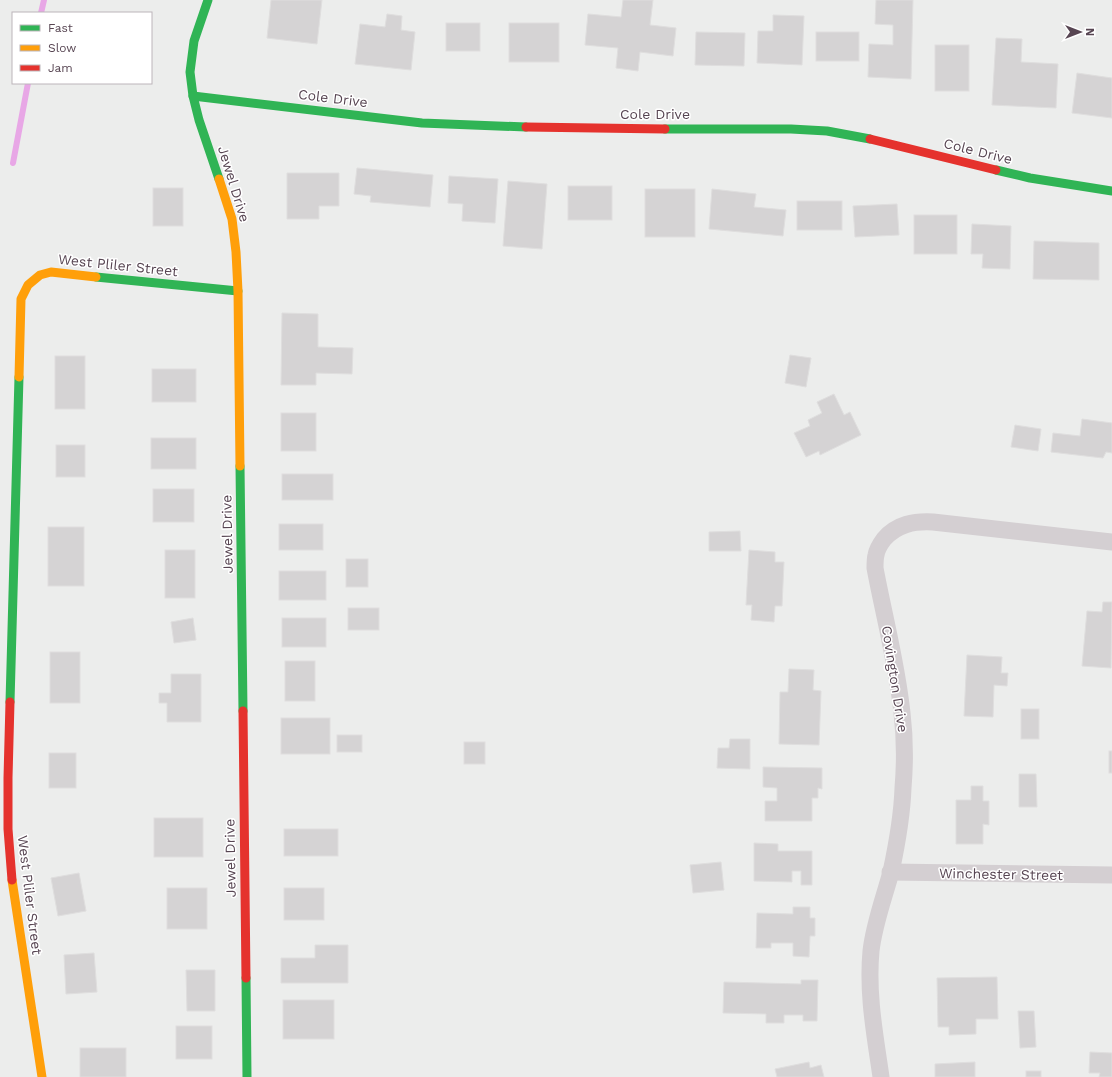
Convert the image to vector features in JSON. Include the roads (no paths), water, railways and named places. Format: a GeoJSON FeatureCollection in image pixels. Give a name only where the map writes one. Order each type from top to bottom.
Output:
{"type":"FeatureCollection","features":[{"type":"Feature","properties":{"kind":"street","name":"Jewel Drive"},"geometry":{"type":"LineString","coordinates":[[208,0],[194,41],[190,72],[198,120],[232,219],[236,252],[238,291],[247,1077]]}},
{"type":"Feature","properties":{"kind":"street","name":"Cole Drive"},"geometry":{"type":"LineString","coordinates":[[193,96],[416,122],[449,124],[539,127],[791,129],[827,131],[844,133],[874,140],[1024,177],[1112,191]]}},
{"type":"Feature","properties":{"kind":"street","name":"West Pliler Street"},"geometry":{"type":"LineString","coordinates":[[42,1077],[11,875],[8,829],[8,778],[21,299],[29,283],[37,276],[43,273],[51,272],[238,291]]}},
{"type":"Feature","properties":{"kind":"street","name":"Covington Drive"},"geometry":{"type":"LineString","coordinates":[[881,1077],[872,1013],[870,970],[876,928],[890,872],[901,817],[904,738],[895,666],[875,568],[875,556],[880,544],[897,527],[920,521],[1112,542]]}},
{"type":"Feature","properties":{"kind":"street","name":"Winchester Street"},"geometry":{"type":"LineString","coordinates":[[890,872],[1112,875]]}},
{"type":"Feature","properties":{"kind":"waterway"},"geometry":{"type":"LineString","coordinates":[[41,12],[44,0]]}},
{"type":"Feature","properties":{"kind":"waterway"},"geometry":{"type":"LineString","coordinates":[[13,163],[28,84]]}}]}
